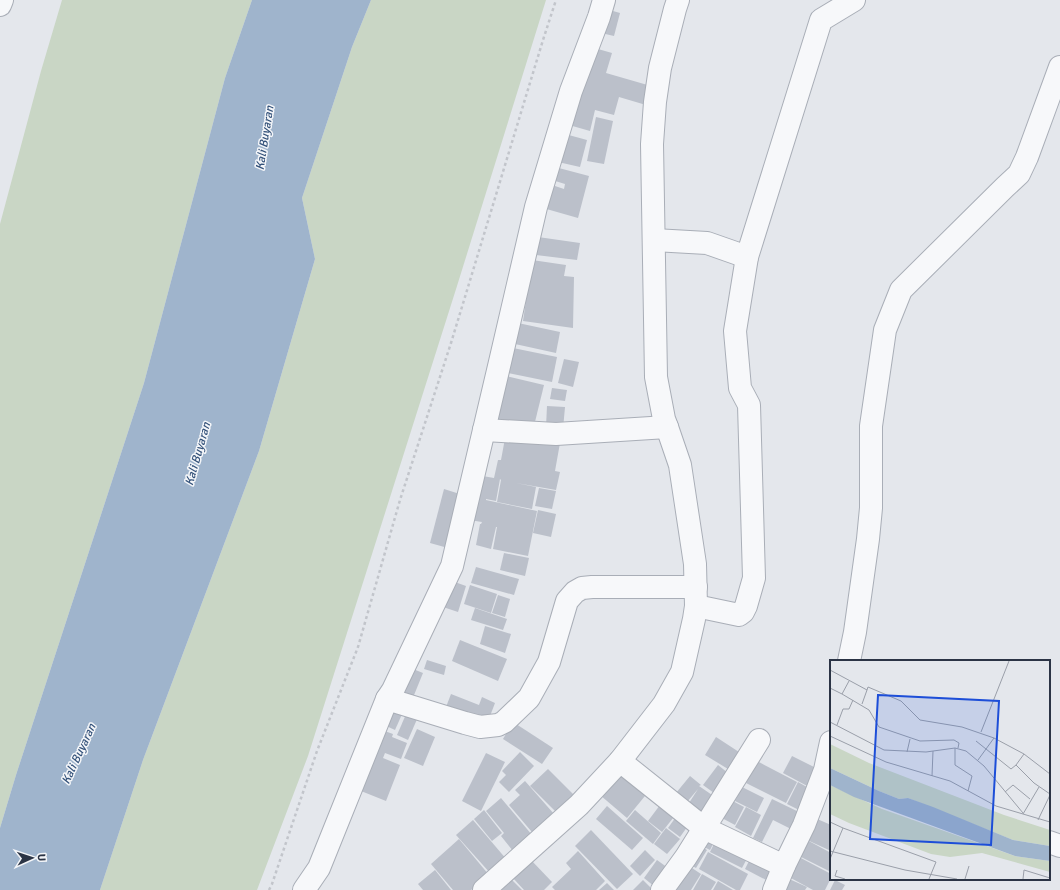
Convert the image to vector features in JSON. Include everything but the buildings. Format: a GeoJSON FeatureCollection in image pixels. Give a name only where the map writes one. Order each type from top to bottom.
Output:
{"type":"FeatureCollection","features":[{"type":"Feature","properties":{"kind":"street"},"geometry":{"type":"LineString","coordinates":[[0,5],[2,0]]}},
{"type":"Feature","properties":{"kind":"street"},"geometry":{"type":"LineString","coordinates":[[304,890],[319,868],[387,699],[393,690],[452,566],[536,207],[571,90],[604,0]]}},
{"type":"Feature","properties":{"kind":"street"},"geometry":{"type":"LineString","coordinates":[[484,890],[579,805],[620,761],[664,704],[682,672],[696,597],[695,564],[680,465],[664,419],[656,377],[652,144],[655,102],[660,68],[678,0]]}},
{"type":"Feature","properties":{"kind":"street"},"geometry":{"type":"LineString","coordinates":[[387,699],[480,727],[498,725],[504,722],[529,698],[549,662],[567,602],[575,592],[582,588],[592,587],[696,597],[739,615],[743,612],[754,578],[749,405],[740,388],[735,331],[747,257],[822,20],[854,0]]}},
{"type":"Feature","properties":{"kind":"street"},"geometry":{"type":"LineString","coordinates":[[849,660],[855,632],[868,539],[870,516],[871,426],[885,330],[888,320],[901,290],[1019,174],[1027,157],[1060,67]]}},
{"type":"Feature","properties":{"kind":"street"},"geometry":{"type":"LineString","coordinates":[[654,240],[708,243],[747,257]]}},
{"type":"Feature","properties":{"kind":"street"},"geometry":{"type":"LineString","coordinates":[[484,430],[556,434],[668,427]]}},
{"type":"Feature","properties":{"kind":"street"},"geometry":{"type":"LineString","coordinates":[[662,890],[686,857],[758,740]]}},
{"type":"Feature","properties":{"kind":"street"},"geometry":{"type":"LineString","coordinates":[[774,890],[828,771],[830,752]]}},
{"type":"Feature","properties":{"kind":"street"},"geometry":{"type":"LineString","coordinates":[[620,761],[704,828],[784,866]]}},
{"type":"Feature","properties":{"kind":"street"},"geometry":{"type":"LineString","coordinates":[[1050,842],[1060,846]]}},
{"type":"Feature","properties":{"kind":"path"},"geometry":{"type":"LineString","coordinates":[[269,890],[317,751],[358,647],[400,500],[451,343],[556,0]]}},
{"type":"Feature","properties":{"kind":"green space"},"geometry":{"type":"Polygon","coordinates":[[[62,0],[252,0],[225,78],[144,383],[0,828],[0,224],[41,71],[62,0]]]}},
{"type":"Feature","properties":{"kind":"green space"},"geometry":{"type":"Polygon","coordinates":[[[371,0],[546,0],[308,756],[257,890],[100,890],[143,760],[259,451],[315,259],[302,198],[352,47],[371,0]]]}},
{"type":"Feature","properties":{"kind":"water","name":"Kali Buyaran"},"geometry":{"type":"Polygon","coordinates":[[[252,0],[371,0],[352,47],[302,198],[315,259],[259,451],[143,760],[100,890],[0,890],[0,828],[144,383],[225,78],[252,0]]]}}]}
